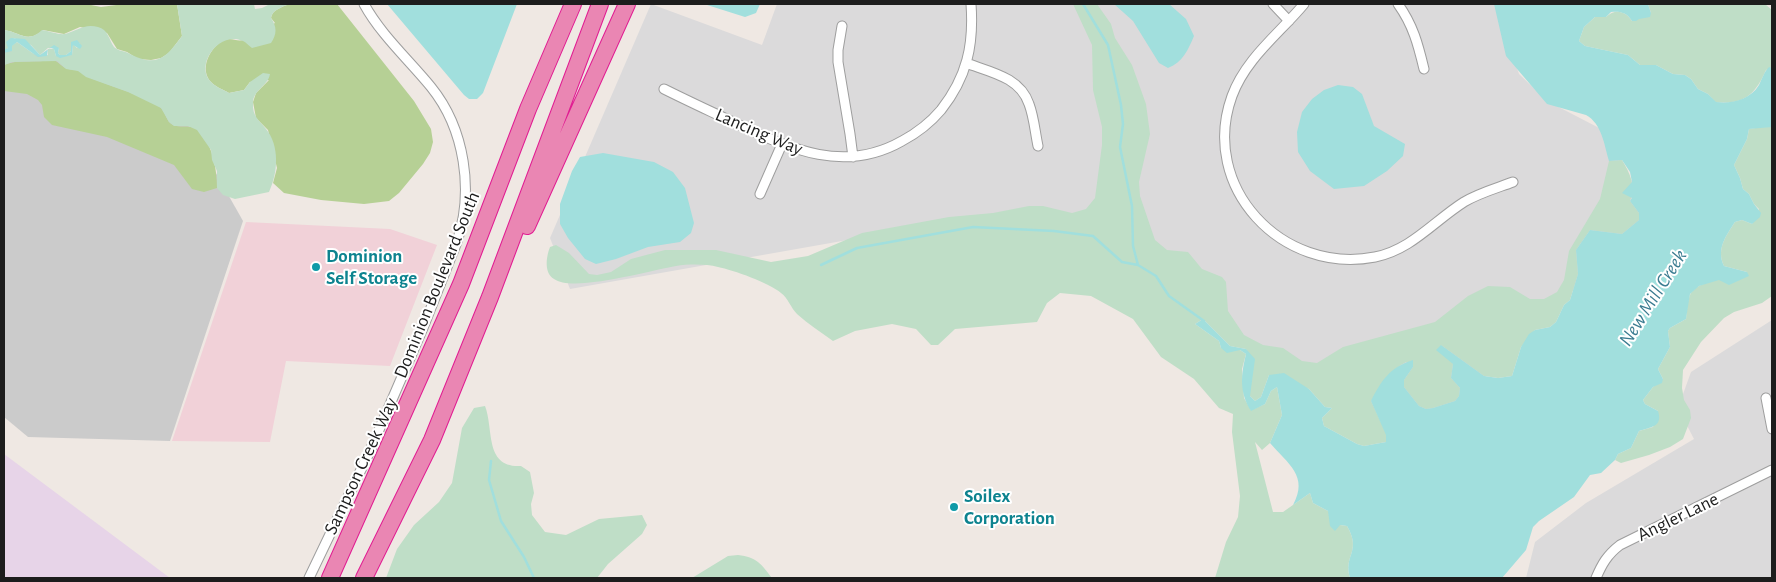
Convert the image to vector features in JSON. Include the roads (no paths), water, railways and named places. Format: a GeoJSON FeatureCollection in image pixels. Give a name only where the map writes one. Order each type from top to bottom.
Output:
{"type":"FeatureCollection","features":[{"type":"Feature","properties":{"kind":"highway"},"geometry":{"type":"LineString","coordinates":[[528,109],[562,4]]}},
{"type":"Feature","properties":{"kind":"highway","name":"Dominion Boulevard South"},"geometry":{"type":"LineString","coordinates":[[330,578],[462,284],[528,109],[573,4]]}},
{"type":"Feature","properties":{"kind":"highway"},"geometry":{"type":"LineString","coordinates":[[493,298],[600,4]]}},
{"type":"Feature","properties":{"kind":"highway"},"geometry":{"type":"LineString","coordinates":[[364,578],[432,440],[493,298],[627,4]]}},
{"type":"Feature","properties":{"kind":"street","name":"Sampson Creek Way"},"geometry":{"type":"LineString","coordinates":[[309,578],[368,453],[423,328],[457,242],[461,230],[464,207],[464,169],[458,138],[449,118],[432,88],[372,17],[364,4]]}},
{"type":"Feature","properties":{"kind":"street","name":"Lancing Way"},"geometry":{"type":"LineString","coordinates":[[664,89],[792,148],[818,155],[852,157],[878,152],[894,146],[929,123],[949,100],[960,80],[972,37],[971,4]]}},
{"type":"Feature","properties":{"kind":"street"},"geometry":{"type":"LineString","coordinates":[[1272,4],[1289,21]]}},
{"type":"Feature","properties":{"kind":"street"},"geometry":{"type":"LineString","coordinates":[[1304,4],[1259,52],[1238,81],[1227,114],[1225,136],[1229,170],[1239,194],[1256,218],[1278,238],[1299,249],[1334,259],[1377,257],[1398,249],[1418,238],[1463,202],[1513,182]]}},
{"type":"Feature","properties":{"kind":"street"},"geometry":{"type":"LineString","coordinates":[[1398,4],[1414,33],[1424,69]]}},
{"type":"Feature","properties":{"kind":"street"},"geometry":{"type":"LineString","coordinates":[[842,26],[838,62],[852,157]]}},
{"type":"Feature","properties":{"kind":"street"},"geometry":{"type":"LineString","coordinates":[[966,63],[1003,76],[1012,81],[1023,92],[1029,103],[1038,146]]}},
{"type":"Feature","properties":{"kind":"street"},"geometry":{"type":"LineString","coordinates":[[760,194],[782,144]]}},
{"type":"Feature","properties":{"kind":"street"},"geometry":{"type":"LineString","coordinates":[[1766,398],[1772,429]]}},
{"type":"Feature","properties":{"kind":"street","name":"Angler Lane"},"geometry":{"type":"LineString","coordinates":[[1596,578],[1603,560],[1620,545],[1772,470]]}},
{"type":"Feature","properties":{"kind":"water"},"geometry":{"type":"Polygon","coordinates":[[[387,4],[517,4],[483,93],[477,99],[469,99],[464,95],[387,4]]]}},
{"type":"Feature","properties":{"kind":"water"},"geometry":{"type":"Polygon","coordinates":[[[704,4],[760,4],[756,13],[745,17],[704,4]]]}},
{"type":"Feature","properties":{"kind":"water"},"geometry":{"type":"Polygon","coordinates":[[[1114,4],[1169,4],[1186,19],[1194,36],[1190,46],[1178,62],[1168,68],[1159,63],[1133,21],[1114,4]]]}},
{"type":"Feature","properties":{"kind":"water","name":"New Mill Creek"},"geometry":{"type":"Polygon","coordinates":[[[1494,4],[1648,4],[1651,13],[1650,17],[1636,21],[1632,21],[1626,14],[1618,12],[1611,12],[1606,17],[1595,17],[1584,27],[1579,41],[1585,46],[1628,55],[1640,65],[1656,65],[1673,74],[1685,75],[1691,79],[1698,89],[1708,94],[1716,102],[1740,100],[1751,94],[1759,85],[1769,67],[1772,68],[1772,127],[1749,129],[1747,139],[1734,165],[1743,189],[1749,194],[1761,213],[1760,217],[1752,224],[1742,220],[1735,222],[1725,238],[1721,254],[1724,266],[1747,272],[1749,276],[1729,285],[1719,280],[1699,286],[1690,294],[1686,319],[1668,331],[1670,347],[1658,369],[1663,379],[1662,383],[1653,387],[1643,400],[1645,404],[1658,411],[1659,420],[1655,426],[1639,431],[1631,448],[1618,454],[1615,460],[1601,473],[1590,475],[1574,497],[1533,527],[1526,550],[1502,578],[1350,578],[1348,570],[1353,542],[1347,526],[1340,525],[1335,531],[1330,526],[1328,511],[1313,503],[1310,493],[1293,505],[1299,486],[1298,478],[1289,464],[1270,443],[1282,415],[1277,387],[1271,391],[1265,404],[1251,411],[1244,397],[1242,383],[1246,354],[1240,350],[1227,353],[1221,348],[1219,341],[1195,324],[1203,319],[1230,346],[1246,349],[1255,359],[1250,396],[1255,401],[1261,397],[1269,375],[1284,373],[1309,389],[1325,407],[1332,408],[1322,418],[1324,426],[1364,446],[1386,442],[1386,435],[1371,401],[1387,376],[1405,363],[1413,360],[1413,367],[1404,380],[1404,387],[1419,406],[1426,409],[1433,408],[1455,401],[1459,396],[1460,388],[1451,378],[1453,364],[1436,350],[1441,345],[1484,376],[1498,378],[1512,376],[1521,347],[1529,334],[1535,330],[1550,327],[1556,322],[1564,305],[1570,300],[1578,274],[1576,250],[1590,230],[1622,234],[1639,220],[1639,213],[1630,201],[1632,198],[1622,193],[1632,182],[1630,172],[1622,160],[1609,161],[1602,135],[1596,124],[1586,115],[1547,104],[1506,56],[1494,4]]]}},
{"type":"Feature","properties":{"kind":"water"},"geometry":{"type":"Polygon","coordinates":[[[11,38],[25,39],[40,55],[48,49],[47,56],[38,57],[17,42],[12,46],[12,51],[4,53],[4,50],[8,48],[6,42],[11,38]]]}},
{"type":"Feature","properties":{"kind":"water"},"geometry":{"type":"Polygon","coordinates":[[[77,40],[82,46],[80,49],[73,45],[72,55],[60,58],[56,56],[54,49],[49,49],[54,45],[59,48],[58,53],[60,55],[66,55],[71,51],[71,42],[77,40]]]}},
{"type":"Feature","properties":{"kind":"water"},"geometry":{"type":"Polygon","coordinates":[[[1338,85],[1353,87],[1362,94],[1374,126],[1405,144],[1403,156],[1387,171],[1364,186],[1334,189],[1310,171],[1298,152],[1297,132],[1302,112],[1312,99],[1324,90],[1338,85]]]}},
{"type":"Feature","properties":{"kind":"water"},"geometry":{"type":"Polygon","coordinates":[[[603,153],[654,162],[673,172],[685,188],[694,223],[691,233],[680,242],[648,247],[596,264],[585,259],[568,238],[560,224],[560,204],[572,171],[580,157],[603,153]]]}},
{"type":"Feature","properties":{"kind":"waterway"},"geometry":{"type":"LineString","coordinates":[[1083,4],[1108,45],[1121,105],[1123,124],[1120,147],[1132,206],[1133,246],[1138,265],[1156,276],[1169,296],[1204,321]]}},
{"type":"Feature","properties":{"kind":"waterway"},"geometry":{"type":"LineString","coordinates":[[821,265],[857,248],[973,227],[1054,231],[1093,236],[1122,262],[1138,265]]}},
{"type":"Feature","properties":{"kind":"waterway"},"geometry":{"type":"LineString","coordinates":[[491,461],[489,480],[501,521],[524,557],[534,578]]}},
{"type":"Feature","properties":{"kind":"place","name":"Dominion Self Storage"},"geometry":{"type":"Point","coordinates":[316,267]}},
{"type":"Feature","properties":{"kind":"place","name":"Soilex Corporation"},"geometry":{"type":"Point","coordinates":[954,507]}}]}
